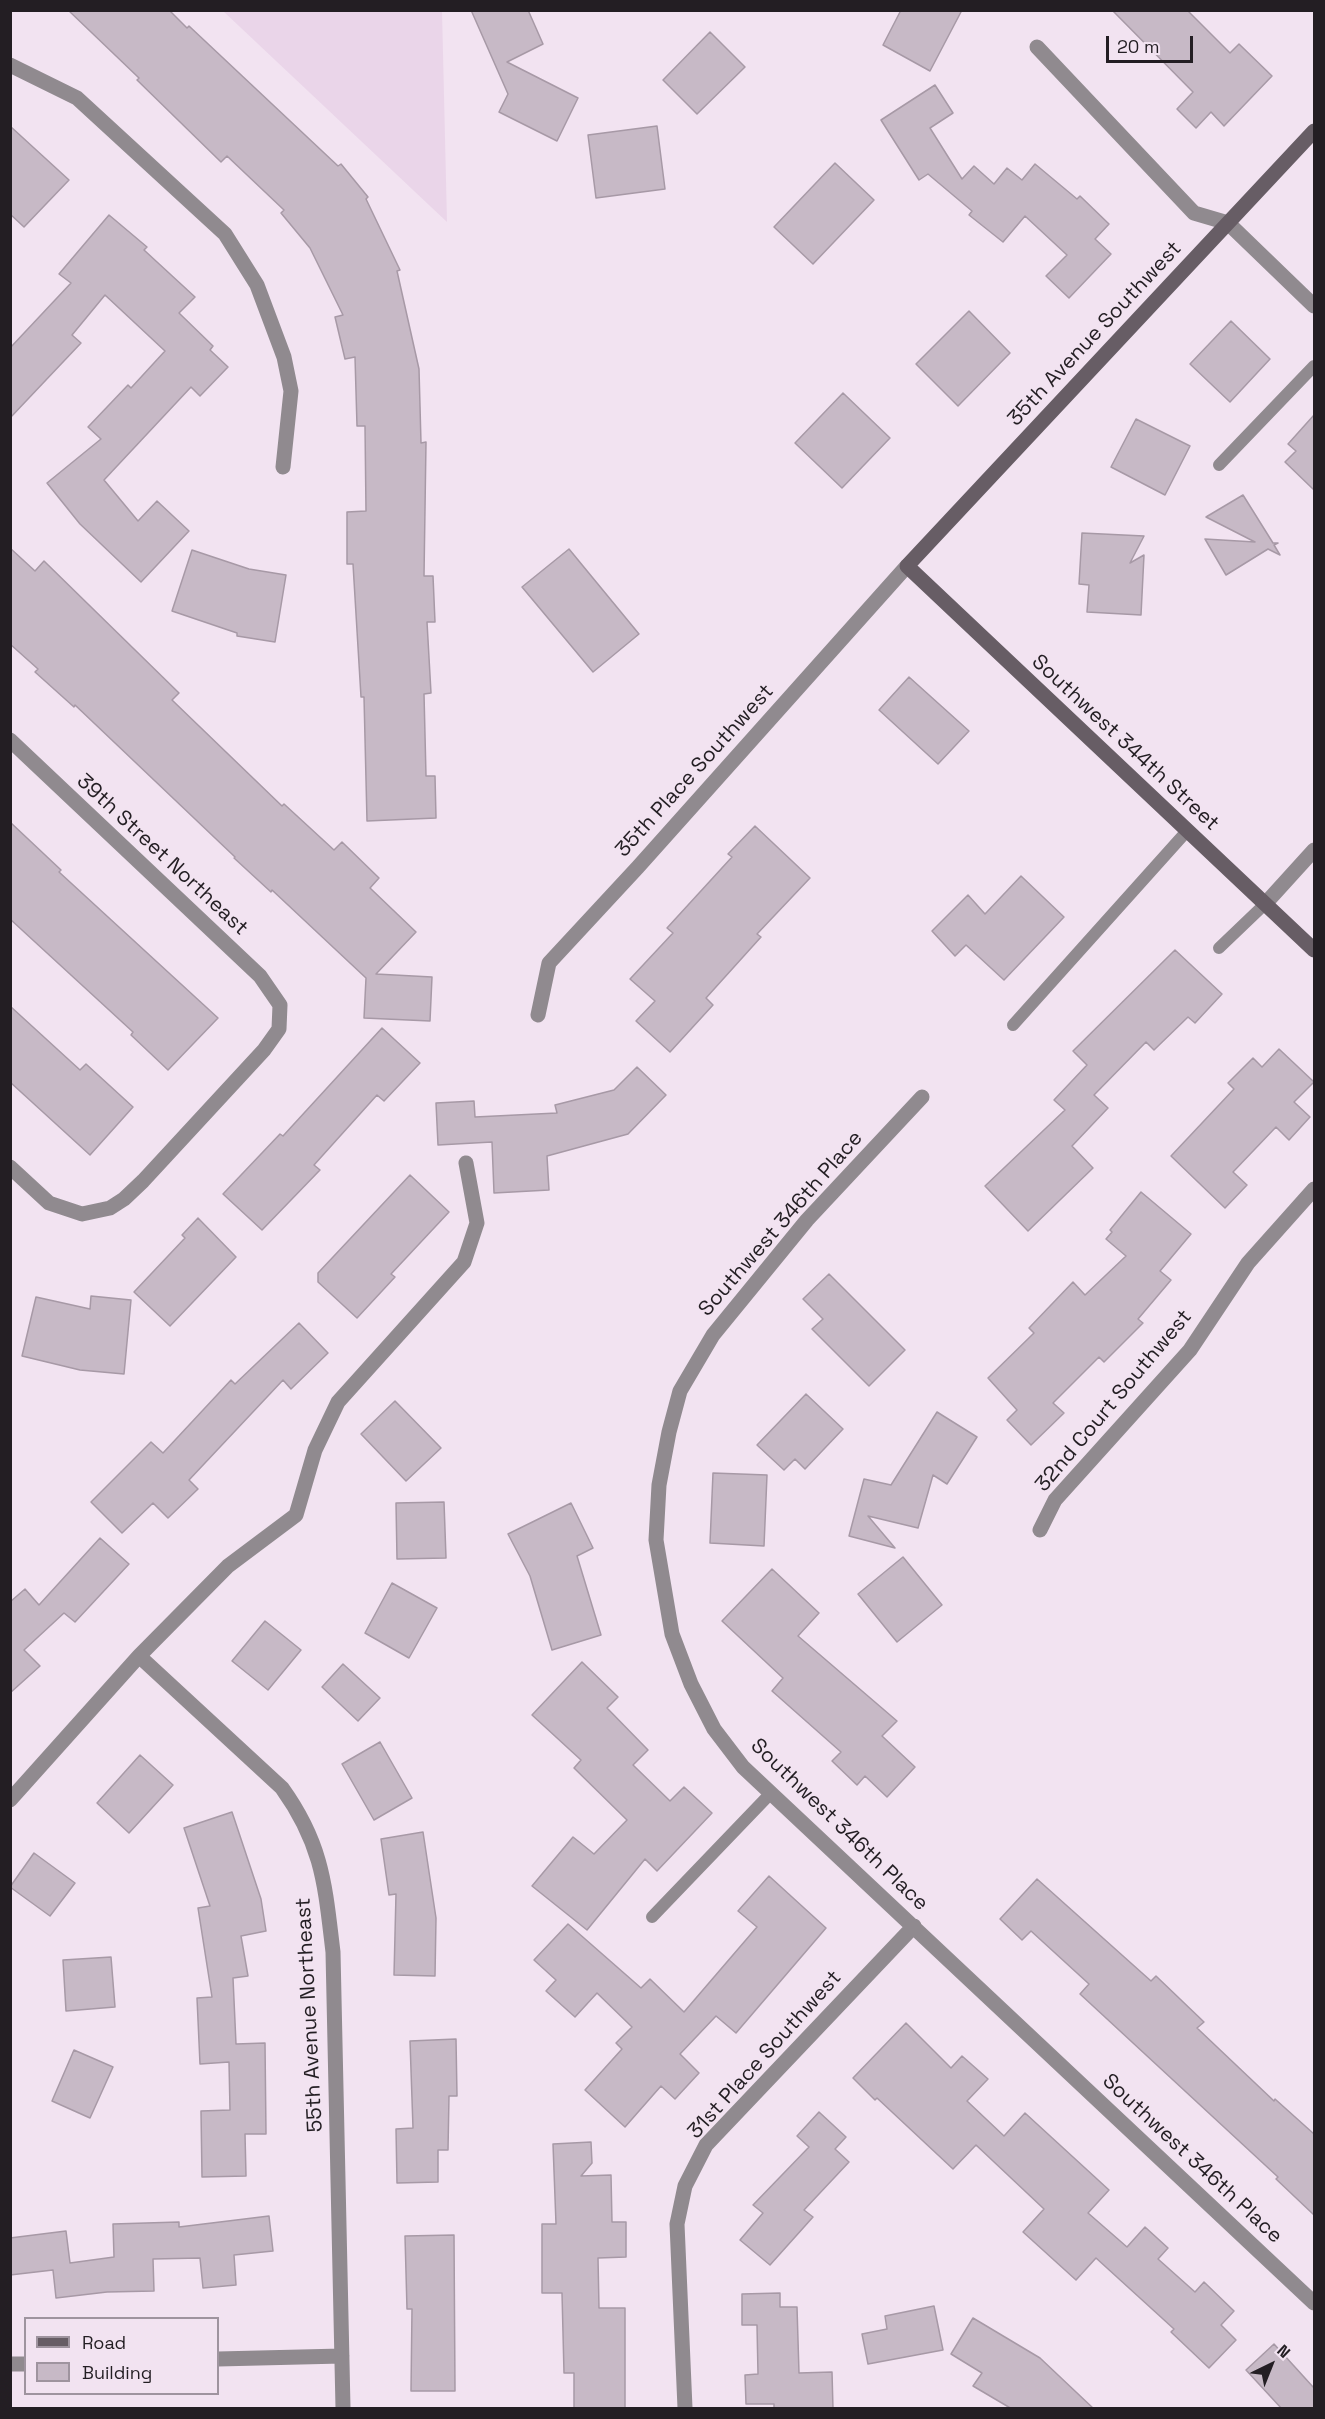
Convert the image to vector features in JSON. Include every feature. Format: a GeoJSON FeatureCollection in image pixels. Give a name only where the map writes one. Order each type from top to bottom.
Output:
{"type":"FeatureCollection","features":[{"type":"Feature","properties":{"kind":"street"},"geometry":{"type":"LineString","coordinates":[[1037,47],[1194,213],[1228,223],[1314,306]]}},
{"type":"Feature","properties":{"kind":"street"},"geometry":{"type":"LineString","coordinates":[[10,65],[77,98],[225,234],[244,261],[257,285],[280,347],[291,390],[283,467]]}},
{"type":"Feature","properties":{"kind":"street","name":"35th Avenue Southwest"},"geometry":{"type":"LineString","coordinates":[[908,566],[1314,131]]}},
{"type":"Feature","properties":{"kind":"street","name":"Southwest 344th Street"},"geometry":{"type":"LineString","coordinates":[[908,566],[1314,950]]}},
{"type":"Feature","properties":{"kind":"street","name":"35th Place Southwest"},"geometry":{"type":"LineString","coordinates":[[538,1016],[549,963],[908,566]]}},
{"type":"Feature","properties":{"kind":"street","name":"39th Street Northeast"},"geometry":{"type":"LineString","coordinates":[[10,740],[260,976],[280,1005],[279,1029],[264,1050],[143,1181],[124,1199],[110,1208],[82,1214],[49,1203],[10,1167]]}},
{"type":"Feature","properties":{"kind":"street"},"geometry":{"type":"LineString","coordinates":[[1265,904],[1314,850]]}},
{"type":"Feature","properties":{"kind":"street","name":"Southwest 346th Place"},"geometry":{"type":"LineString","coordinates":[[922,1098],[807,1220],[713,1335],[680,1391],[659,1485],[656,1540],[672,1634],[691,1684],[714,1730],[743,1767],[1314,2303]]}},
{"type":"Feature","properties":{"kind":"street"},"geometry":{"type":"LineString","coordinates":[[10,1800],[139,1656],[228,1566],[296,1515],[315,1450],[338,1402],[464,1262],[477,1223],[466,1163]]}},
{"type":"Feature","properties":{"kind":"street","name":"32nd Court Southwest"},"geometry":{"type":"LineString","coordinates":[[1040,1530],[1055,1500],[1190,1350],[1248,1263],[1314,1189]]}},
{"type":"Feature","properties":{"kind":"street","name":"55th Avenue Northeast"},"geometry":{"type":"LineString","coordinates":[[139,1656],[282,1788],[295,1807],[317,1851],[325,1880],[333,1952],[343,2409]]}},
{"type":"Feature","properties":{"kind":"street","name":"31st Place Southwest"},"geometry":{"type":"LineString","coordinates":[[685,2409],[677,2224],[685,2186],[706,2145],[914,1926]]}},
{"type":"Feature","properties":{"kind":"street"},"geometry":{"type":"LineString","coordinates":[[219,2359],[342,2356]]}},
{"type":"Feature","properties":{"kind":"lane"},"geometry":{"type":"LineString","coordinates":[[1219,465],[1314,366]]}},
{"type":"Feature","properties":{"kind":"lane"},"geometry":{"type":"LineString","coordinates":[[1013,1025],[1187,831]]}},
{"type":"Feature","properties":{"kind":"lane"},"geometry":{"type":"LineString","coordinates":[[1219,948],[1265,904]]}},
{"type":"Feature","properties":{"kind":"lane"},"geometry":{"type":"LineString","coordinates":[[652,1917],[771,1793]]}},
{"type":"Feature","properties":{"kind":"shaded area"},"geometry":{"type":"Polygon","coordinates":[[[223,11],[442,11],[447,222],[223,11]]]}},
{"type":"Feature","properties":{"kind":"building"},"geometry":{"type":"Polygon","coordinates":[[[68,10],[169,10],[187,28],[189,26],[338,166],[341,164],[368,197],[366,199],[400,270],[397,271],[419,369],[421,443],[426,442],[424,576],[433,576],[435,622],[427,622],[431,693],[424,694],[426,776],[435,776],[436,818],[367,821],[364,697],[361,697],[353,564],[347,564],[347,512],[366,511],[365,426],[357,426],[355,357],[345,359],[335,317],[343,315],[310,248],[281,213],[284,210],[227,156],[221,162],[68,10]]]}},
{"type":"Feature","properties":{"kind":"building"},"geometry":{"type":"Polygon","coordinates":[[[471,10],[528,10],[543,44],[507,62],[578,98],[557,141],[499,112],[508,94],[471,10]]]}},
{"type":"Feature","properties":{"kind":"building"},"geometry":{"type":"Polygon","coordinates":[[[901,10],[962,10],[930,71],[883,45],[901,10]]]}},
{"type":"Feature","properties":{"kind":"building"},"geometry":{"type":"Polygon","coordinates":[[[1112,10],[1187,10],[1230,53],[1239,44],[1272,76],[1224,126],[1211,112],[1196,128],[1177,109],[1193,92],[1112,10]]]}},
{"type":"Feature","properties":{"kind":"building"},"geometry":{"type":"Polygon","coordinates":[[[710,32],[745,67],[697,114],[663,80],[710,32]]]}},
{"type":"Feature","properties":{"kind":"building"},"geometry":{"type":"Polygon","coordinates":[[[935,85],[953,113],[930,128],[962,179],[974,166],[994,184],[1007,168],[1022,180],[1035,164],[1077,199],[1080,196],[1109,224],[1095,239],[1111,254],[1069,298],[1046,276],[1067,255],[1025,216],[1003,242],[969,215],[972,211],[928,174],[919,180],[881,120],[935,85]]]}},
{"type":"Feature","properties":{"kind":"building"},"geometry":{"type":"Polygon","coordinates":[[[10,126],[69,180],[24,227],[10,214],[10,126]]]}},
{"type":"Feature","properties":{"kind":"building"},"geometry":{"type":"Polygon","coordinates":[[[657,126],[665,189],[596,198],[588,135],[657,126]]]}},
{"type":"Feature","properties":{"kind":"building"},"geometry":{"type":"Polygon","coordinates":[[[835,163],[874,200],[813,264],[774,227],[835,163]]]}},
{"type":"Feature","properties":{"kind":"building"},"geometry":{"type":"Polygon","coordinates":[[[109,215],[147,247],[144,250],[195,297],[179,313],[213,346],[210,350],[228,367],[200,396],[191,387],[104,480],[138,521],[157,501],[189,531],[141,582],[80,524],[47,483],[101,439],[88,427],[128,385],[131,388],[165,351],[105,295],[72,335],[81,343],[10,418],[10,348],[71,283],[59,274],[109,215]]]}},
{"type":"Feature","properties":{"kind":"building"},"geometry":{"type":"Polygon","coordinates":[[[969,311],[1010,353],[958,406],[916,364],[969,311]]]}},
{"type":"Feature","properties":{"kind":"building"},"geometry":{"type":"Polygon","coordinates":[[[1231,321],[1270,359],[1230,402],[1190,364],[1231,321]]]}},
{"type":"Feature","properties":{"kind":"building"},"geometry":{"type":"Polygon","coordinates":[[[843,393],[890,438],[842,488],[795,443],[843,393]]]}},
{"type":"Feature","properties":{"kind":"building"},"geometry":{"type":"Polygon","coordinates":[[[1314,415],[1314,490],[1285,462],[1296,451],[1288,444],[1314,415]]]}},
{"type":"Feature","properties":{"kind":"building"},"geometry":{"type":"Polygon","coordinates":[[[1136,419],[1190,446],[1165,495],[1111,467],[1136,419]]]}},
{"type":"Feature","properties":{"kind":"building"},"geometry":{"type":"Polygon","coordinates":[[[1243,495],[1273,543],[1278,543],[1274,545],[1280,555],[1268,549],[1226,575],[1205,539],[1255,542],[1206,517],[1243,495]]]}},
{"type":"Feature","properties":{"kind":"building"},"geometry":{"type":"Polygon","coordinates":[[[1082,533],[1144,536],[1130,563],[1144,555],[1141,615],[1087,612],[1089,585],[1079,584],[1082,533]]]}},
{"type":"Feature","properties":{"kind":"building"},"geometry":{"type":"Polygon","coordinates":[[[10,548],[35,571],[44,561],[179,693],[172,700],[282,806],[284,804],[334,850],[342,842],[379,878],[370,888],[416,932],[376,974],[432,977],[430,1021],[364,1018],[366,978],[272,890],[271,892],[234,858],[75,705],[74,707],[35,672],[38,669],[10,644],[10,548]]]}},
{"type":"Feature","properties":{"kind":"building"},"geometry":{"type":"Polygon","coordinates":[[[569,549],[639,634],[593,672],[522,587],[569,549]]]}},
{"type":"Feature","properties":{"kind":"building"},"geometry":{"type":"Polygon","coordinates":[[[192,550],[249,569],[286,575],[275,642],[237,636],[237,633],[172,611],[192,550]]]}},
{"type":"Feature","properties":{"kind":"building"},"geometry":{"type":"Polygon","coordinates":[[[909,677],[969,731],[938,764],[879,710],[909,677]]]}},
{"type":"Feature","properties":{"kind":"building"},"geometry":{"type":"Polygon","coordinates":[[[10,822],[61,870],[59,872],[218,1018],[168,1070],[131,1035],[133,1032],[10,919],[10,822]]]}},
{"type":"Feature","properties":{"kind":"building"},"geometry":{"type":"Polygon","coordinates":[[[755,826],[810,878],[757,934],[761,937],[706,998],[713,1005],[670,1052],[636,1021],[655,1001],[630,979],[673,933],[667,928],[732,857],[728,854],[755,826]]]}},
{"type":"Feature","properties":{"kind":"building"},"geometry":{"type":"Polygon","coordinates":[[[1021,876],[1064,917],[1004,980],[966,945],[955,956],[932,931],[968,895],[985,914],[1021,876]]]}},
{"type":"Feature","properties":{"kind":"building"},"geometry":{"type":"Polygon","coordinates":[[[1175,950],[1222,994],[1195,1023],[1188,1017],[1154,1050],[1146,1042],[1094,1095],[1108,1108],[1072,1146],[1093,1168],[1028,1231],[985,1186],[1065,1110],[1054,1100],[1087,1065],[1073,1051],[1175,950]]]}},
{"type":"Feature","properties":{"kind":"building"},"geometry":{"type":"Polygon","coordinates":[[[10,1006],[80,1070],[86,1064],[133,1107],[90,1155],[10,1082],[10,1006]]]}},
{"type":"Feature","properties":{"kind":"building"},"geometry":{"type":"Polygon","coordinates":[[[382,1028],[420,1063],[384,1101],[377,1095],[314,1165],[320,1170],[262,1230],[223,1194],[280,1134],[283,1136],[382,1028]]]}},
{"type":"Feature","properties":{"kind":"building"},"geometry":{"type":"Polygon","coordinates":[[[1279,1049],[1314,1082],[1294,1102],[1310,1117],[1289,1140],[1276,1127],[1233,1172],[1247,1185],[1225,1208],[1171,1156],[1234,1089],[1228,1083],[1253,1058],[1262,1067],[1279,1049]]]}},
{"type":"Feature","properties":{"kind":"building"},"geometry":{"type":"Polygon","coordinates":[[[637,1067],[666,1095],[628,1134],[547,1156],[549,1190],[494,1193],[492,1142],[438,1145],[436,1103],[474,1101],[475,1117],[557,1113],[555,1105],[614,1090],[637,1067]]]}},
{"type":"Feature","properties":{"kind":"building"},"geometry":{"type":"Polygon","coordinates":[[[410,1175],[449,1212],[391,1274],[395,1277],[357,1318],[318,1282],[318,1273],[410,1175]]]}},
{"type":"Feature","properties":{"kind":"building"},"geometry":{"type":"Polygon","coordinates":[[[1141,1192],[1191,1234],[1160,1271],[1171,1280],[1138,1319],[1143,1323],[1104,1362],[1099,1357],[1053,1403],[1064,1413],[1031,1445],[1007,1420],[1017,1410],[988,1378],[1034,1333],[1029,1328],[1073,1282],[1085,1295],[1126,1256],[1106,1239],[1112,1232],[1110,1230],[1141,1192]]]}},
{"type":"Feature","properties":{"kind":"building"},"geometry":{"type":"Polygon","coordinates":[[[198,1218],[236,1257],[170,1326],[134,1292],[185,1238],[182,1235],[198,1218]]]}},
{"type":"Feature","properties":{"kind":"building"},"geometry":{"type":"Polygon","coordinates":[[[829,1274],[905,1350],[869,1386],[812,1329],[823,1319],[803,1299],[829,1274]]]}},
{"type":"Feature","properties":{"kind":"building"},"geometry":{"type":"Polygon","coordinates":[[[91,1296],[131,1300],[124,1374],[80,1370],[22,1356],[36,1297],[90,1309],[91,1296]]]}},
{"type":"Feature","properties":{"kind":"building"},"geometry":{"type":"Polygon","coordinates":[[[299,1323],[328,1353],[291,1389],[283,1380],[189,1480],[198,1489],[168,1518],[153,1503],[122,1533],[91,1502],[151,1442],[163,1453],[231,1380],[235,1384],[299,1323]]]}},
{"type":"Feature","properties":{"kind":"building"},"geometry":{"type":"Polygon","coordinates":[[[806,1394],[843,1429],[805,1469],[795,1459],[784,1470],[757,1445],[806,1394]]]}},
{"type":"Feature","properties":{"kind":"building"},"geometry":{"type":"Polygon","coordinates":[[[395,1401],[441,1448],[406,1481],[361,1434],[395,1401]]]}},
{"type":"Feature","properties":{"kind":"building"},"geometry":{"type":"Polygon","coordinates":[[[937,1412],[977,1437],[947,1484],[933,1475],[918,1528],[868,1516],[895,1548],[849,1536],[864,1479],[891,1485],[937,1412]]]}},
{"type":"Feature","properties":{"kind":"building"},"geometry":{"type":"Polygon","coordinates":[[[713,1473],[767,1475],[764,1546],[710,1543],[713,1473]]]}},
{"type":"Feature","properties":{"kind":"building"},"geometry":{"type":"Polygon","coordinates":[[[444,1502],[446,1558],[397,1559],[396,1503],[444,1502]]]}},
{"type":"Feature","properties":{"kind":"building"},"geometry":{"type":"Polygon","coordinates":[[[571,1503],[593,1548],[577,1556],[601,1635],[552,1650],[530,1576],[508,1534],[571,1503]]]}},
{"type":"Feature","properties":{"kind":"building"},"geometry":{"type":"Polygon","coordinates":[[[100,1538],[129,1564],[75,1622],[64,1613],[24,1650],[40,1666],[10,1693],[10,1602],[25,1589],[39,1605],[100,1538]]]}},
{"type":"Feature","properties":{"kind":"building"},"geometry":{"type":"Polygon","coordinates":[[[903,1557],[942,1605],[897,1642],[858,1594],[903,1557]]]}},
{"type":"Feature","properties":{"kind":"building"},"geometry":{"type":"Polygon","coordinates":[[[772,1569],[819,1613],[798,1636],[897,1721],[882,1736],[915,1767],[887,1797],[865,1776],[857,1785],[832,1761],[841,1752],[772,1691],[783,1678],[722,1621],[772,1569]]]}},
{"type":"Feature","properties":{"kind":"building"},"geometry":{"type":"Polygon","coordinates":[[[392,1583],[437,1608],[409,1658],[365,1633],[392,1583]]]}},
{"type":"Feature","properties":{"kind":"building"},"geometry":{"type":"Polygon","coordinates":[[[265,1621],[301,1650],[268,1690],[232,1661],[265,1621]]]}},
{"type":"Feature","properties":{"kind":"building"},"geometry":{"type":"Polygon","coordinates":[[[582,1662],[618,1697],[607,1708],[648,1750],[633,1765],[670,1801],[684,1787],[712,1813],[657,1871],[645,1859],[587,1930],[532,1886],[573,1837],[594,1854],[627,1820],[574,1768],[581,1760],[532,1715],[582,1662]]]}},
{"type":"Feature","properties":{"kind":"building"},"geometry":{"type":"Polygon","coordinates":[[[343,1664],[380,1698],[358,1721],[322,1687],[343,1664]]]}},
{"type":"Feature","properties":{"kind":"building"},"geometry":{"type":"Polygon","coordinates":[[[380,1742],[412,1798],[374,1820],[342,1764],[380,1742]]]}},
{"type":"Feature","properties":{"kind":"building"},"geometry":{"type":"Polygon","coordinates":[[[140,1755],[173,1785],[129,1833],[97,1803],[140,1755]]]}},
{"type":"Feature","properties":{"kind":"building"},"geometry":{"type":"Polygon","coordinates":[[[232,1812],[261,1899],[266,1931],[241,1936],[248,1976],[233,1978],[236,2044],[265,2043],[266,2134],[245,2134],[246,2176],[202,2177],[201,2111],[230,2110],[229,2062],[200,2064],[197,1998],[212,1997],[198,1908],[210,1906],[184,1828],[232,1812]]]}},
{"type":"Feature","properties":{"kind":"building"},"geometry":{"type":"Polygon","coordinates":[[[423,1832],[436,1918],[435,1976],[394,1975],[396,1894],[389,1895],[381,1839],[423,1832]]]}},
{"type":"Feature","properties":{"kind":"building"},"geometry":{"type":"Polygon","coordinates":[[[34,1853],[75,1883],[50,1916],[10,1887],[34,1853]]]}},
{"type":"Feature","properties":{"kind":"building"},"geometry":{"type":"Polygon","coordinates":[[[769,1876],[826,1928],[736,2033],[716,2016],[680,2054],[699,2073],[675,2099],[661,2086],[625,2127],[585,2090],[622,2049],[616,2043],[632,2027],[597,1993],[575,2017],[546,1991],[556,1980],[534,1960],[568,1924],[641,1988],[650,1979],[684,2012],[757,1927],[738,1911],[769,1876]]]}},
{"type":"Feature","properties":{"kind":"building"},"geometry":{"type":"Polygon","coordinates":[[[1037,1879],[1151,1981],[1156,1976],[1204,2022],[1197,2028],[1274,2101],[1275,2099],[1314,2134],[1314,2215],[1276,2179],[1278,2177],[1080,1994],[1089,1984],[1031,1931],[1022,1940],[1000,1919],[1037,1879]]]}},
{"type":"Feature","properties":{"kind":"building"},"geometry":{"type":"Polygon","coordinates":[[[111,1957],[115,2007],[66,2011],[63,1960],[111,1957]]]}},
{"type":"Feature","properties":{"kind":"building"},"geometry":{"type":"Polygon","coordinates":[[[906,2023],[951,2068],[962,2056],[988,2079],[967,2101],[1004,2136],[1025,2113],[1109,2190],[1088,2213],[1127,2247],[1145,2227],[1168,2248],[1158,2259],[1195,2292],[1204,2282],[1234,2311],[1221,2325],[1236,2340],[1209,2368],[1171,2332],[1174,2329],[1096,2258],[1076,2280],[1023,2232],[1044,2209],[976,2145],[953,2169],[853,2078],[906,2023]]]}},
{"type":"Feature","properties":{"kind":"building"},"geometry":{"type":"Polygon","coordinates":[[[456,2039],[457,2096],[449,2096],[448,2150],[438,2150],[438,2182],[397,2183],[396,2129],[413,2128],[410,2041],[456,2039]]]}},
{"type":"Feature","properties":{"kind":"building"},"geometry":{"type":"Polygon","coordinates":[[[74,2050],[113,2067],[90,2118],[52,2101],[74,2050]]]}},
{"type":"Feature","properties":{"kind":"building"},"geometry":{"type":"Polygon","coordinates":[[[819,2112],[846,2137],[835,2149],[849,2162],[804,2210],[813,2217],[770,2265],[740,2240],[763,2213],[753,2205],[809,2147],[797,2136],[819,2112]]]}},
{"type":"Feature","properties":{"kind":"building"},"geometry":{"type":"Polygon","coordinates":[[[591,2142],[592,2163],[581,2176],[611,2175],[612,2222],[626,2222],[626,2257],[598,2258],[599,2308],[625,2308],[625,2409],[574,2409],[574,2373],[564,2373],[562,2293],[542,2293],[542,2224],[556,2224],[553,2144],[591,2142]]]}},
{"type":"Feature","properties":{"kind":"building"},"geometry":{"type":"Polygon","coordinates":[[[269,2216],[273,2251],[234,2255],[236,2285],[203,2288],[200,2258],[153,2259],[154,2291],[107,2292],[56,2298],[53,2270],[10,2275],[10,2238],[66,2231],[70,2263],[114,2257],[113,2224],[179,2222],[179,2227],[269,2216]]]}},
{"type":"Feature","properties":{"kind":"building"},"geometry":{"type":"Polygon","coordinates":[[[454,2235],[455,2391],[411,2391],[412,2309],[407,2309],[405,2236],[454,2235]]]}},
{"type":"Feature","properties":{"kind":"building"},"geometry":{"type":"Polygon","coordinates":[[[780,2293],[780,2307],[797,2307],[799,2373],[832,2372],[833,2409],[774,2409],[774,2404],[746,2404],[745,2375],[758,2374],[757,2325],[742,2325],[742,2294],[780,2293]]]}},
{"type":"Feature","properties":{"kind":"building"},"geometry":{"type":"Polygon","coordinates":[[[934,2306],[943,2350],[868,2364],[862,2334],[887,2329],[885,2316],[934,2306]]]}},
{"type":"Feature","properties":{"kind":"building"},"geometry":{"type":"Polygon","coordinates":[[[973,2318],[1040,2358],[1094,2409],[1012,2409],[973,2386],[982,2373],[951,2354],[973,2318]]]}},
{"type":"Feature","properties":{"kind":"building"},"geometry":{"type":"Polygon","coordinates":[[[1274,2344],[1314,2388],[1314,2409],[1282,2409],[1246,2370],[1274,2344]]]}}]}
